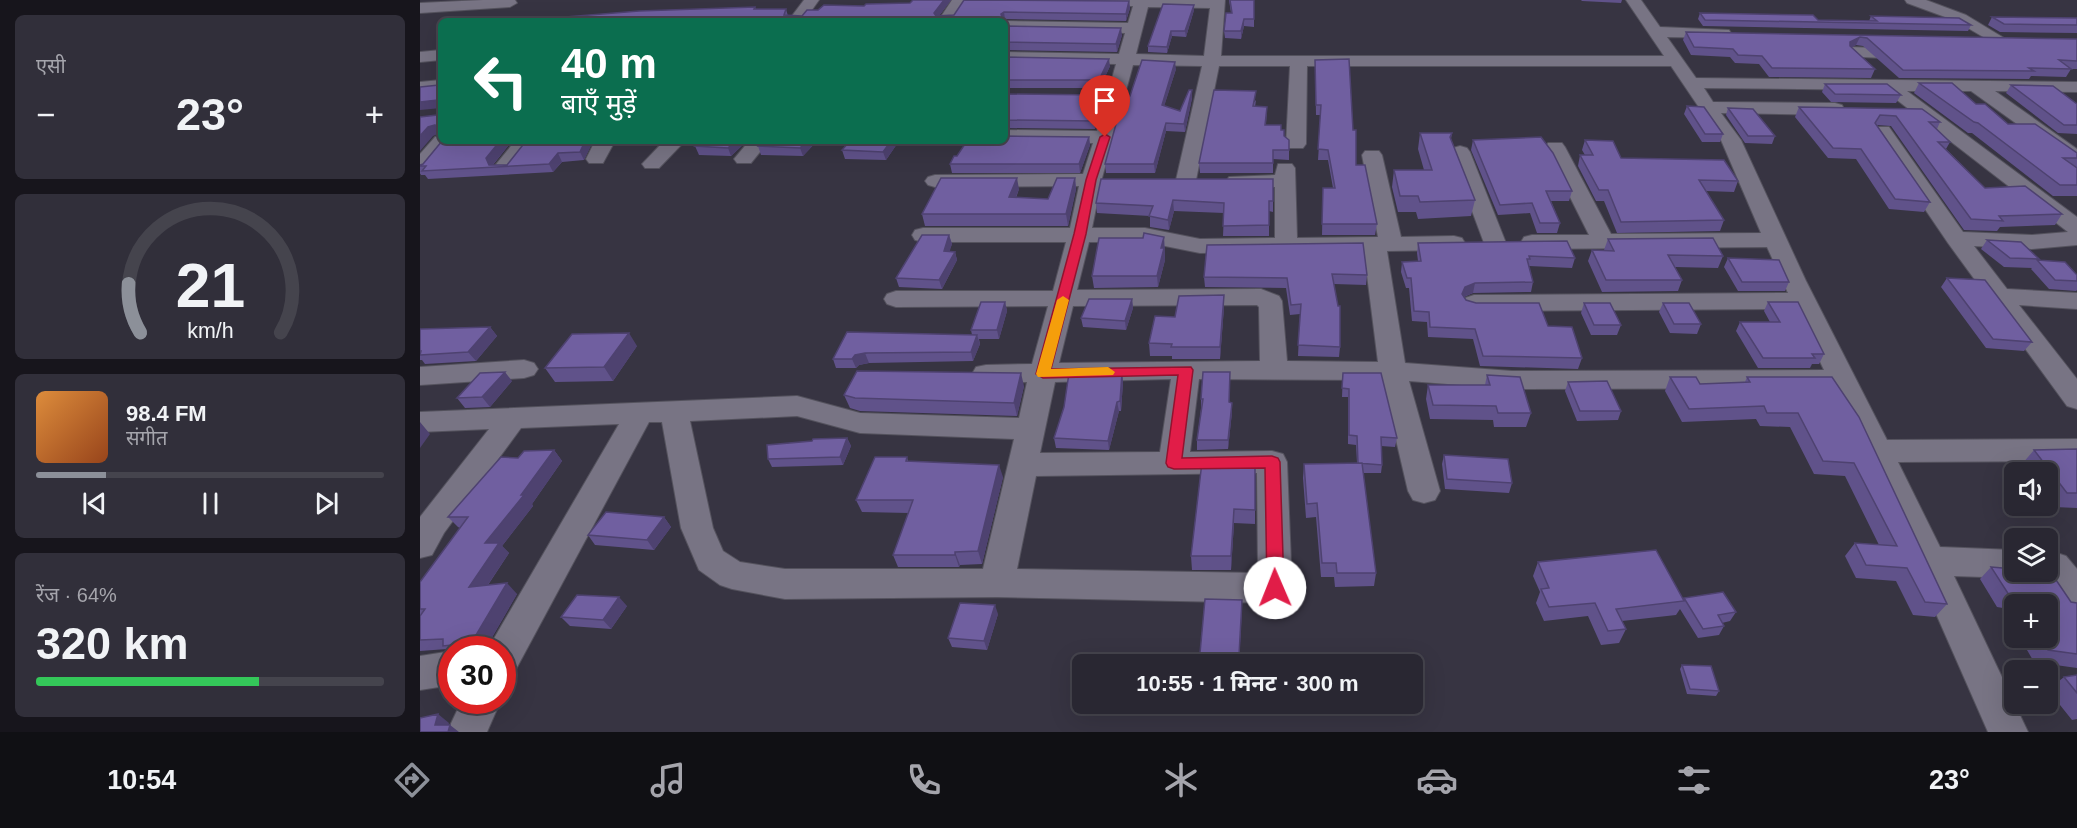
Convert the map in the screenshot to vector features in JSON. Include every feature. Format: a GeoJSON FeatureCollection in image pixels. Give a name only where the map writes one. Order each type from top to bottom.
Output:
{"type":"FeatureCollection","features":[{"type":"Feature","properties":{"kind":"street"},"geometry":{"type":"LineString","coordinates":[[798,18],[812,0]]}},
{"type":"Feature","properties":{"kind":"street"},"geometry":{"type":"LineString","coordinates":[[948,18],[959,0],[1141,1],[1159,4],[1218,1],[1212,60],[1186,180]]}},
{"type":"Feature","properties":{"kind":"street"},"geometry":{"type":"LineString","coordinates":[[1633,0],[1731,140],[1804,301],[1930,561],[2008,732]]}},
{"type":"Feature","properties":{"kind":"street"},"geometry":{"type":"LineString","coordinates":[[1912,0],[1961,18],[1993,43]]}},
{"type":"Feature","properties":{"kind":"street"},"geometry":{"type":"LineString","coordinates":[[997,583],[1043,374],[1080,234],[1103,180],[1105,137],[1141,1]]}},
{"type":"Feature","properties":{"kind":"street"},"geometry":{"type":"LineString","coordinates":[[420,8],[510,3]]}},
{"type":"Feature","properties":{"kind":"street"},"geometry":{"type":"LineString","coordinates":[[1008,26],[1134,28]]}},
{"type":"Feature","properties":{"kind":"street"},"geometry":{"type":"LineString","coordinates":[[1671,56],[1736,33]]}},
{"type":"Feature","properties":{"kind":"street"},"geometry":{"type":"LineString","coordinates":[[1817,34],[1833,52]]}},
{"type":"Feature","properties":{"kind":"street"},"geometry":{"type":"LineString","coordinates":[[1869,36],[1889,53]]}},
{"type":"Feature","properties":{"kind":"street"},"geometry":{"type":"LineString","coordinates":[[1963,38],[1993,43],[2015,39]]}},
{"type":"Feature","properties":{"kind":"street"},"geometry":{"type":"LineString","coordinates":[[1008,57],[1299,61],[1671,56],[1724,49]]}},
{"type":"Feature","properties":{"kind":"street"},"geometry":{"type":"LineString","coordinates":[[1803,51],[1925,54]]}},
{"type":"Feature","properties":{"kind":"street"},"geometry":{"type":"LineString","coordinates":[[1856,52],[1922,111],[2077,228]]}},
{"type":"Feature","properties":{"kind":"street"},"geometry":{"type":"LineString","coordinates":[[420,57],[438,55]]}},
{"type":"Feature","properties":{"kind":"street"},"geometry":{"type":"LineString","coordinates":[[1671,56],[1890,84],[2074,89]]}},
{"type":"Feature","properties":{"kind":"street"},"geometry":{"type":"LineString","coordinates":[[1296,144],[1299,61]]}},
{"type":"Feature","properties":{"kind":"street"},"geometry":{"type":"LineString","coordinates":[[1943,74],[2068,146],[2077,158]]}},
{"type":"Feature","properties":{"kind":"street"},"geometry":{"type":"LineString","coordinates":[[420,87],[438,85]]}},
{"type":"Feature","properties":{"kind":"street"},"geometry":{"type":"LineString","coordinates":[[1094,95],[1116,95]]}},
{"type":"Feature","properties":{"kind":"street"},"geometry":{"type":"LineString","coordinates":[[1707,107],[1850,109]]}},
{"type":"Feature","properties":{"kind":"street"},"geometry":{"type":"LineString","coordinates":[[1922,111],[1884,121],[1956,238],[2074,390]]}},
{"type":"Feature","properties":{"kind":"street"},"geometry":{"type":"LineString","coordinates":[[1008,136],[1105,137]]}},
{"type":"Feature","properties":{"kind":"street"},"geometry":{"type":"LineString","coordinates":[[420,167],[439,144]]}},
{"type":"Feature","properties":{"kind":"street"},"geometry":{"type":"LineString","coordinates":[[503,168],[523,144]]}},
{"type":"Feature","properties":{"kind":"street"},"geometry":{"type":"LineString","coordinates":[[596,159],[604,144]]}},
{"type":"Feature","properties":{"kind":"street"},"geometry":{"type":"LineString","coordinates":[[652,164],[672,144]]}},
{"type":"Feature","properties":{"kind":"street"},"geometry":{"type":"LineString","coordinates":[[744,159],[756,144]]}},
{"type":"Feature","properties":{"kind":"street"},"geometry":{"type":"LineString","coordinates":[[1555,147],[1604,242]]}},
{"type":"Feature","properties":{"kind":"street"},"geometry":{"type":"LineString","coordinates":[[1460,152],[1495,243]]}},
{"type":"Feature","properties":{"kind":"street"},"geometry":{"type":"LineString","coordinates":[[1372,155],[1393,371],[1424,491]]}},
{"type":"Feature","properties":{"kind":"street"},"geometry":{"type":"LineString","coordinates":[[1162,180],[1214,181],[1285,174],[1286,244]]}},
{"type":"Feature","properties":{"kind":"street"},"geometry":{"type":"LineString","coordinates":[[935,181],[1103,180]]}},
{"type":"Feature","properties":{"kind":"street"},"geometry":{"type":"LineString","coordinates":[[2047,205],[2077,203]]}},
{"type":"Feature","properties":{"kind":"street"},"geometry":{"type":"LineString","coordinates":[[923,234],[1153,236],[1200,246],[1776,240]]}},
{"type":"Feature","properties":{"kind":"street"},"geometry":{"type":"LineString","coordinates":[[1956,238],[2032,242],[2077,238]]}},
{"type":"Feature","properties":{"kind":"street"},"geometry":{"type":"LineString","coordinates":[[896,299],[1254,296],[1266,298],[1272,307],[1274,370]]}},
{"type":"Feature","properties":{"kind":"street"},"geometry":{"type":"LineString","coordinates":[[2000,296],[2077,301]]}},
{"type":"Feature","properties":{"kind":"street"},"geometry":{"type":"LineString","coordinates":[[1474,303],[1804,301]]}},
{"type":"Feature","properties":{"kind":"street"},"geometry":{"type":"LineString","coordinates":[[420,376],[524,369]]}},
{"type":"Feature","properties":{"kind":"street"},"geometry":{"type":"LineString","coordinates":[[1174,463],[1186,370]]}},
{"type":"Feature","properties":{"kind":"street"},"geometry":{"type":"LineString","coordinates":[[962,374],[1274,370],[1393,371],[1512,380],[1842,379]]}},
{"type":"Feature","properties":{"kind":"street"},"geometry":{"type":"LineString","coordinates":[[420,422],[796,406],[816,409],[842,420],[860,423],[1032,429]]}},
{"type":"Feature","properties":{"kind":"street"},"geometry":{"type":"LineString","coordinates":[[674,410],[696,528],[711,560],[732,576],[785,584],[997,583],[1275,588],[1272,462],[1024,465]]}},
{"type":"Feature","properties":{"kind":"street"},"geometry":{"type":"LineString","coordinates":[[515,636],[640,412]]}},
{"type":"Feature","properties":{"kind":"street"},"geometry":{"type":"LineString","coordinates":[[424,531],[514,417]]}},
{"type":"Feature","properties":{"kind":"street"},"geometry":{"type":"LineString","coordinates":[[1877,451],[2077,450]]}},
{"type":"Feature","properties":{"kind":"street"},"geometry":{"type":"LineString","coordinates":[[1930,561],[2004,564]]}},
{"type":"Feature","properties":{"kind":"street"},"geometry":{"type":"LineString","coordinates":[[2060,566],[2077,594]]}},
{"type":"Feature","properties":{"kind":"street"},"geometry":{"type":"LineString","coordinates":[[420,673],[438,670]]}},
{"type":"Feature","properties":{"kind":"street"},"geometry":{"type":"LineString","coordinates":[[467,732],[475,714]]}},
{"type":"Feature","properties":{"kind":"building"},"geometry":{"type":"Polygon","coordinates":[[[913,0],[944,0],[934,13],[936,16],[954,15],[964,0],[1129,1],[1126,14],[1004,12],[1001,14],[1002,18],[553,18],[639,11],[755,7],[754,9],[786,9],[784,15],[802,16],[807,10],[818,10],[824,5],[864,6],[866,4],[910,3],[913,0]]]}},
{"type":"Feature","properties":{"kind":"building"},"geometry":{"type":"Polygon","coordinates":[[[1230,0],[1254,0],[1254,19],[1244,19],[1241,31],[1224,31],[1226,13],[1232,13],[1230,0]]]}},
{"type":"Feature","properties":{"kind":"building"},"geometry":{"type":"Polygon","coordinates":[[[1163,4],[1194,5],[1185,31],[1171,31],[1167,47],[1148,46],[1163,4]]]}},
{"type":"Feature","properties":{"kind":"building"},"geometry":{"type":"Polygon","coordinates":[[[1700,13],[1813,15],[1818,20],[1877,21],[1871,16],[1959,18],[1971,25],[1705,20],[1700,13]]]}},
{"type":"Feature","properties":{"kind":"building"},"geometry":{"type":"Polygon","coordinates":[[[1992,17],[2077,18],[2077,25],[2004,24],[1992,17]]]}},
{"type":"Feature","properties":{"kind":"building"},"geometry":{"type":"Polygon","coordinates":[[[1008,26],[1121,28],[1116,44],[1008,42],[1008,26]]]}},
{"type":"Feature","properties":{"kind":"building"},"geometry":{"type":"Polygon","coordinates":[[[1686,32],[2077,39],[2077,61],[2059,60],[2071,69],[2029,68],[2034,71],[1903,70],[1867,38],[1860,37],[1850,42],[1850,46],[1875,69],[1772,68],[1762,56],[1738,55],[1733,49],[1694,47],[1686,32]]]}},
{"type":"Feature","properties":{"kind":"building"},"geometry":{"type":"Polygon","coordinates":[[[1008,57],[1109,59],[1099,80],[1008,80],[1008,57]]]}},
{"type":"Feature","properties":{"kind":"building"},"geometry":{"type":"Polygon","coordinates":[[[1349,59],[1353,130],[1356,130],[1356,165],[1365,165],[1377,224],[1322,224],[1323,188],[1335,188],[1328,150],[1318,149],[1321,105],[1316,105],[1315,60],[1349,59]]]}},
{"type":"Feature","properties":{"kind":"building"},"geometry":{"type":"Polygon","coordinates":[[[1142,60],[1175,62],[1162,105],[1180,111],[1189,90],[1192,90],[1184,124],[1166,123],[1154,164],[1105,164],[1124,95],[1130,96],[1142,60]]]}},
{"type":"Feature","properties":{"kind":"building"},"geometry":{"type":"Polygon","coordinates":[[[1919,83],[1952,83],[1976,104],[1985,104],[2008,124],[2035,124],[2077,153],[2077,158],[2063,158],[2077,168],[2077,185],[2060,185],[1978,123],[1919,83]]]}},
{"type":"Feature","properties":{"kind":"building"},"geometry":{"type":"Polygon","coordinates":[[[1825,84],[1887,84],[1901,95],[1835,94],[1825,84]]]}},
{"type":"Feature","properties":{"kind":"building"},"geometry":{"type":"Polygon","coordinates":[[[438,85],[438,131],[435,125],[428,127],[420,136],[420,117],[437,115],[437,100],[420,102],[420,87],[438,85]]]}},
{"type":"Feature","properties":{"kind":"building"},"geometry":{"type":"Polygon","coordinates":[[[2011,85],[2053,86],[2077,104],[2077,125],[2064,125],[2011,85]]]}},
{"type":"Feature","properties":{"kind":"building"},"geometry":{"type":"Polygon","coordinates":[[[1214,90],[1256,91],[1253,106],[1267,107],[1265,125],[1281,125],[1284,136],[1289,140],[1289,150],[1273,150],[1273,163],[1199,163],[1214,90]]]}},
{"type":"Feature","properties":{"kind":"building"},"geometry":{"type":"Polygon","coordinates":[[[1008,94],[1102,95],[1094,121],[1008,120],[1008,94]]]}},
{"type":"Feature","properties":{"kind":"building"},"geometry":{"type":"Polygon","coordinates":[[[1687,106],[1704,107],[1723,134],[1705,134],[1687,106]]]}},
{"type":"Feature","properties":{"kind":"building"},"geometry":{"type":"Polygon","coordinates":[[[1799,107],[1922,109],[1940,122],[1929,122],[1950,142],[1938,142],[1985,188],[2025,186],[2062,214],[1999,216],[2003,221],[1971,219],[1896,116],[1880,115],[1875,123],[1930,202],[1895,199],[1861,149],[1833,148],[1799,107]]]}},
{"type":"Feature","properties":{"kind":"building"},"geometry":{"type":"Polygon","coordinates":[[[1728,108],[1753,109],[1775,136],[1748,136],[1728,108]]]}},
{"type":"Feature","properties":{"kind":"building"},"geometry":{"type":"Polygon","coordinates":[[[1420,133],[1452,133],[1450,137],[1475,200],[1420,202],[1418,196],[1400,196],[1394,170],[1432,170],[1420,133]]]}},
{"type":"Feature","properties":{"kind":"building"},"geometry":{"type":"Polygon","coordinates":[[[1008,136],[1089,137],[1079,164],[950,164],[954,156],[957,156],[965,144],[1008,144],[1008,136]]]}},
{"type":"Feature","properties":{"kind":"building"},"geometry":{"type":"Polygon","coordinates":[[[1541,137],[1553,153],[1572,191],[1546,191],[1560,223],[1540,223],[1532,203],[1500,205],[1473,140],[1541,137]]]}},
{"type":"Feature","properties":{"kind":"building"},"geometry":{"type":"Polygon","coordinates":[[[1585,140],[1613,141],[1621,158],[1724,160],[1738,181],[1699,180],[1724,220],[1621,222],[1608,190],[1599,190],[1580,155],[1593,155],[1585,140]]]}},
{"type":"Feature","properties":{"kind":"building"},"geometry":{"type":"Polygon","coordinates":[[[440,144],[498,144],[486,158],[489,165],[507,165],[524,144],[584,144],[580,152],[558,153],[549,164],[422,171],[426,166],[420,166],[440,144]]]}},
{"type":"Feature","properties":{"kind":"building"},"geometry":{"type":"Polygon","coordinates":[[[697,144],[732,144],[728,148],[695,146],[697,144]]]}},
{"type":"Feature","properties":{"kind":"building"},"geometry":{"type":"Polygon","coordinates":[[[760,144],[804,144],[800,148],[758,146],[760,144]]]}},
{"type":"Feature","properties":{"kind":"building"},"geometry":{"type":"Polygon","coordinates":[[[847,144],[889,144],[883,152],[842,150],[847,144]]]}},
{"type":"Feature","properties":{"kind":"building"},"geometry":{"type":"Polygon","coordinates":[[[941,178],[1017,178],[1009,197],[1048,199],[1057,178],[1075,178],[1066,214],[922,214],[941,178]]]}},
{"type":"Feature","properties":{"kind":"building"},"geometry":{"type":"Polygon","coordinates":[[[1101,179],[1273,179],[1273,201],[1269,201],[1269,225],[1223,226],[1224,203],[1173,200],[1168,220],[1149,216],[1153,206],[1096,203],[1101,179]]]}},
{"type":"Feature","properties":{"kind":"building"},"geometry":{"type":"Polygon","coordinates":[[[1144,233],[1164,237],[1161,248],[1164,248],[1157,276],[1092,276],[1099,238],[1143,238],[1144,233]]]}},
{"type":"Feature","properties":{"kind":"building"},"geometry":{"type":"Polygon","coordinates":[[[922,235],[949,235],[944,251],[955,252],[939,280],[896,278],[922,235]]]}},
{"type":"Feature","properties":{"kind":"building"},"geometry":{"type":"Polygon","coordinates":[[[1713,238],[1723,256],[1668,255],[1682,280],[1606,280],[1592,250],[1614,251],[1608,239],[1713,238]]]}},
{"type":"Feature","properties":{"kind":"building"},"geometry":{"type":"Polygon","coordinates":[[[1987,240],[2021,242],[2039,259],[2010,258],[1987,240]]]}},
{"type":"Feature","properties":{"kind":"building"},"geometry":{"type":"Polygon","coordinates":[[[1567,241],[1575,258],[1529,256],[1530,259],[1527,259],[1533,282],[1475,283],[1465,287],[1462,294],[1466,300],[1476,303],[1539,303],[1548,326],[1572,327],[1582,358],[1483,356],[1475,329],[1430,327],[1429,312],[1414,311],[1411,278],[1407,278],[1402,262],[1421,261],[1418,243],[1567,241]]]}},
{"type":"Feature","properties":{"kind":"building"},"geometry":{"type":"Polygon","coordinates":[[[1363,243],[1367,275],[1332,274],[1338,306],[1340,306],[1340,347],[1298,345],[1301,304],[1291,305],[1287,278],[1204,277],[1207,245],[1363,243]]]}},
{"type":"Feature","properties":{"kind":"building"},"geometry":{"type":"Polygon","coordinates":[[[1728,258],[1779,260],[1789,282],[1742,282],[1728,258]]]}},
{"type":"Feature","properties":{"kind":"building"},"geometry":{"type":"Polygon","coordinates":[[[2037,260],[2065,262],[2077,275],[2077,281],[2055,280],[2037,260]]]}},
{"type":"Feature","properties":{"kind":"building"},"geometry":{"type":"Polygon","coordinates":[[[1947,278],[1985,280],[2032,342],[1993,339],[1947,278]]]}},
{"type":"Feature","properties":{"kind":"building"},"geometry":{"type":"Polygon","coordinates":[[[1224,295],[1220,347],[1171,347],[1172,344],[1149,343],[1155,316],[1175,317],[1179,296],[1224,295]]]}},
{"type":"Feature","properties":{"kind":"building"},"geometry":{"type":"Polygon","coordinates":[[[1089,299],[1132,299],[1125,321],[1081,318],[1089,299]]]}},
{"type":"Feature","properties":{"kind":"building"},"geometry":{"type":"Polygon","coordinates":[[[981,302],[1005,302],[997,330],[971,330],[981,302]]]}},
{"type":"Feature","properties":{"kind":"building"},"geometry":{"type":"Polygon","coordinates":[[[1768,302],[1798,302],[1824,354],[1812,354],[1815,358],[1763,358],[1740,322],[1780,322],[1768,302]]]}},
{"type":"Feature","properties":{"kind":"building"},"geometry":{"type":"Polygon","coordinates":[[[1584,303],[1610,303],[1621,325],[1594,325],[1584,303]]]}},
{"type":"Feature","properties":{"kind":"building"},"geometry":{"type":"Polygon","coordinates":[[[1663,303],[1689,303],[1701,324],[1674,324],[1663,303]]]}},
{"type":"Feature","properties":{"kind":"building"},"geometry":{"type":"Polygon","coordinates":[[[490,327],[468,352],[420,355],[420,329],[490,327]]]}},
{"type":"Feature","properties":{"kind":"building"},"geometry":{"type":"Polygon","coordinates":[[[847,332],[977,335],[971,352],[865,353],[855,355],[852,359],[833,359],[847,332]]]}},
{"type":"Feature","properties":{"kind":"building"},"geometry":{"type":"Polygon","coordinates":[[[629,333],[604,367],[545,368],[572,334],[629,333]]]}},
{"type":"Feature","properties":{"kind":"building"},"geometry":{"type":"Polygon","coordinates":[[[857,371],[1021,373],[1014,403],[855,398],[844,395],[857,371]]]}},
{"type":"Feature","properties":{"kind":"building"},"geometry":{"type":"Polygon","coordinates":[[[505,372],[482,397],[457,398],[480,373],[505,372]]]}},
{"type":"Feature","properties":{"kind":"building"},"geometry":{"type":"Polygon","coordinates":[[[1203,372],[1230,372],[1229,402],[1232,403],[1228,440],[1197,440],[1203,399],[1201,399],[1203,372]]]}},
{"type":"Feature","properties":{"kind":"building"},"geometry":{"type":"Polygon","coordinates":[[[1069,373],[1122,373],[1120,401],[1117,402],[1108,441],[1054,438],[1064,407],[1069,373]]]}},
{"type":"Feature","properties":{"kind":"building"},"geometry":{"type":"Polygon","coordinates":[[[1343,373],[1381,373],[1397,438],[1381,437],[1382,465],[1358,463],[1357,436],[1349,435],[1349,389],[1342,388],[1343,373]]]}},
{"type":"Feature","properties":{"kind":"building"},"geometry":{"type":"Polygon","coordinates":[[[1487,375],[1520,377],[1531,413],[1498,413],[1496,406],[1433,405],[1428,385],[1490,385],[1487,375]]]}},
{"type":"Feature","properties":{"kind":"building"},"geometry":{"type":"Polygon","coordinates":[[[1670,377],[1696,377],[1700,384],[1750,382],[1747,377],[1832,377],[1859,417],[1947,604],[1925,602],[1907,568],[1866,565],[1855,543],[1897,546],[1854,463],[1823,461],[1798,413],[1767,413],[1764,406],[1689,409],[1670,377]]]}},
{"type":"Feature","properties":{"kind":"building"},"geometry":{"type":"Polygon","coordinates":[[[1607,381],[1621,411],[1580,411],[1568,382],[1607,381]]]}},
{"type":"Feature","properties":{"kind":"building"},"geometry":{"type":"Polygon","coordinates":[[[847,438],[840,457],[768,459],[767,445],[812,441],[813,439],[847,438]]]}},
{"type":"Feature","properties":{"kind":"building"},"geometry":{"type":"Polygon","coordinates":[[[2077,449],[2077,493],[2067,493],[2058,481],[2058,462],[2043,462],[2034,450],[2077,449]]]}},
{"type":"Feature","properties":{"kind":"building"},"geometry":{"type":"Polygon","coordinates":[[[554,450],[521,495],[524,495],[485,543],[499,543],[469,587],[507,583],[476,636],[438,636],[438,639],[420,640],[420,616],[425,609],[420,609],[420,582],[468,517],[448,517],[501,457],[518,458],[524,451],[554,450]]]}},
{"type":"Feature","properties":{"kind":"building"},"geometry":{"type":"Polygon","coordinates":[[[1444,455],[1508,459],[1512,483],[1447,479],[1444,455]]]}},
{"type":"Feature","properties":{"kind":"building"},"geometry":{"type":"Polygon","coordinates":[[[875,457],[907,457],[906,461],[999,465],[978,551],[955,552],[955,555],[893,555],[913,500],[856,500],[875,457]]]}},
{"type":"Feature","properties":{"kind":"building"},"geometry":{"type":"Polygon","coordinates":[[[1255,461],[1255,510],[1234,509],[1231,556],[1191,556],[1202,462],[1255,461]]]}},
{"type":"Feature","properties":{"kind":"building"},"geometry":{"type":"Polygon","coordinates":[[[1362,463],[1376,573],[1337,573],[1336,563],[1322,563],[1317,503],[1307,504],[1304,464],[1362,463]]]}},
{"type":"Feature","properties":{"kind":"building"},"geometry":{"type":"Polygon","coordinates":[[[606,512],[664,517],[647,540],[588,535],[606,512]]]}},
{"type":"Feature","properties":{"kind":"building"},"geometry":{"type":"Polygon","coordinates":[[[1656,550],[1684,601],[1616,609],[1626,629],[1608,631],[1595,603],[1549,607],[1541,589],[1549,588],[1538,562],[1656,550]]]}},
{"type":"Feature","properties":{"kind":"building"},"geometry":{"type":"Polygon","coordinates":[[[1991,567],[2004,568],[2004,582],[2057,582],[2071,602],[2077,603],[2077,654],[2047,648],[2058,648],[2058,594],[2008,594],[1991,567]]]}},
{"type":"Feature","properties":{"kind":"building"},"geometry":{"type":"Polygon","coordinates":[[[1723,592],[1736,612],[1718,615],[1724,626],[1703,629],[1684,598],[1723,592]]]}},
{"type":"Feature","properties":{"kind":"building"},"geometry":{"type":"Polygon","coordinates":[[[577,595],[619,597],[603,620],[561,617],[577,595]]]}},
{"type":"Feature","properties":{"kind":"building"},"geometry":{"type":"Polygon","coordinates":[[[1205,599],[1242,600],[1239,654],[1200,653],[1205,599]]]}},
{"type":"Feature","properties":{"kind":"building"},"geometry":{"type":"Polygon","coordinates":[[[960,603],[995,605],[984,641],[948,638],[960,603]]]}},
{"type":"Feature","properties":{"kind":"building"},"geometry":{"type":"Polygon","coordinates":[[[1682,665],[1711,666],[1719,691],[1690,689],[1682,665]]]}},
{"type":"Feature","properties":{"kind":"building"},"geometry":{"type":"Polygon","coordinates":[[[2077,675],[2077,693],[2064,677],[2077,675]]]}},
{"type":"Feature","properties":{"kind":"building"},"geometry":{"type":"Polygon","coordinates":[[[438,714],[435,725],[450,725],[448,732],[420,732],[420,718],[438,714]]]}},
{"type":"Feature","properties":{"kind":"slow traffic"},"geometry":{"type":"LineString","coordinates":[[1063,300],[1043,374],[1108,372]]}},
{"type":"Feature","properties":{"kind":"route"},"geometry":{"type":"LineString","coordinates":[[1105,137],[1091,180],[1080,234],[1043,374],[1186,370],[1174,463],[1272,462],[1275,588]]}}]}
